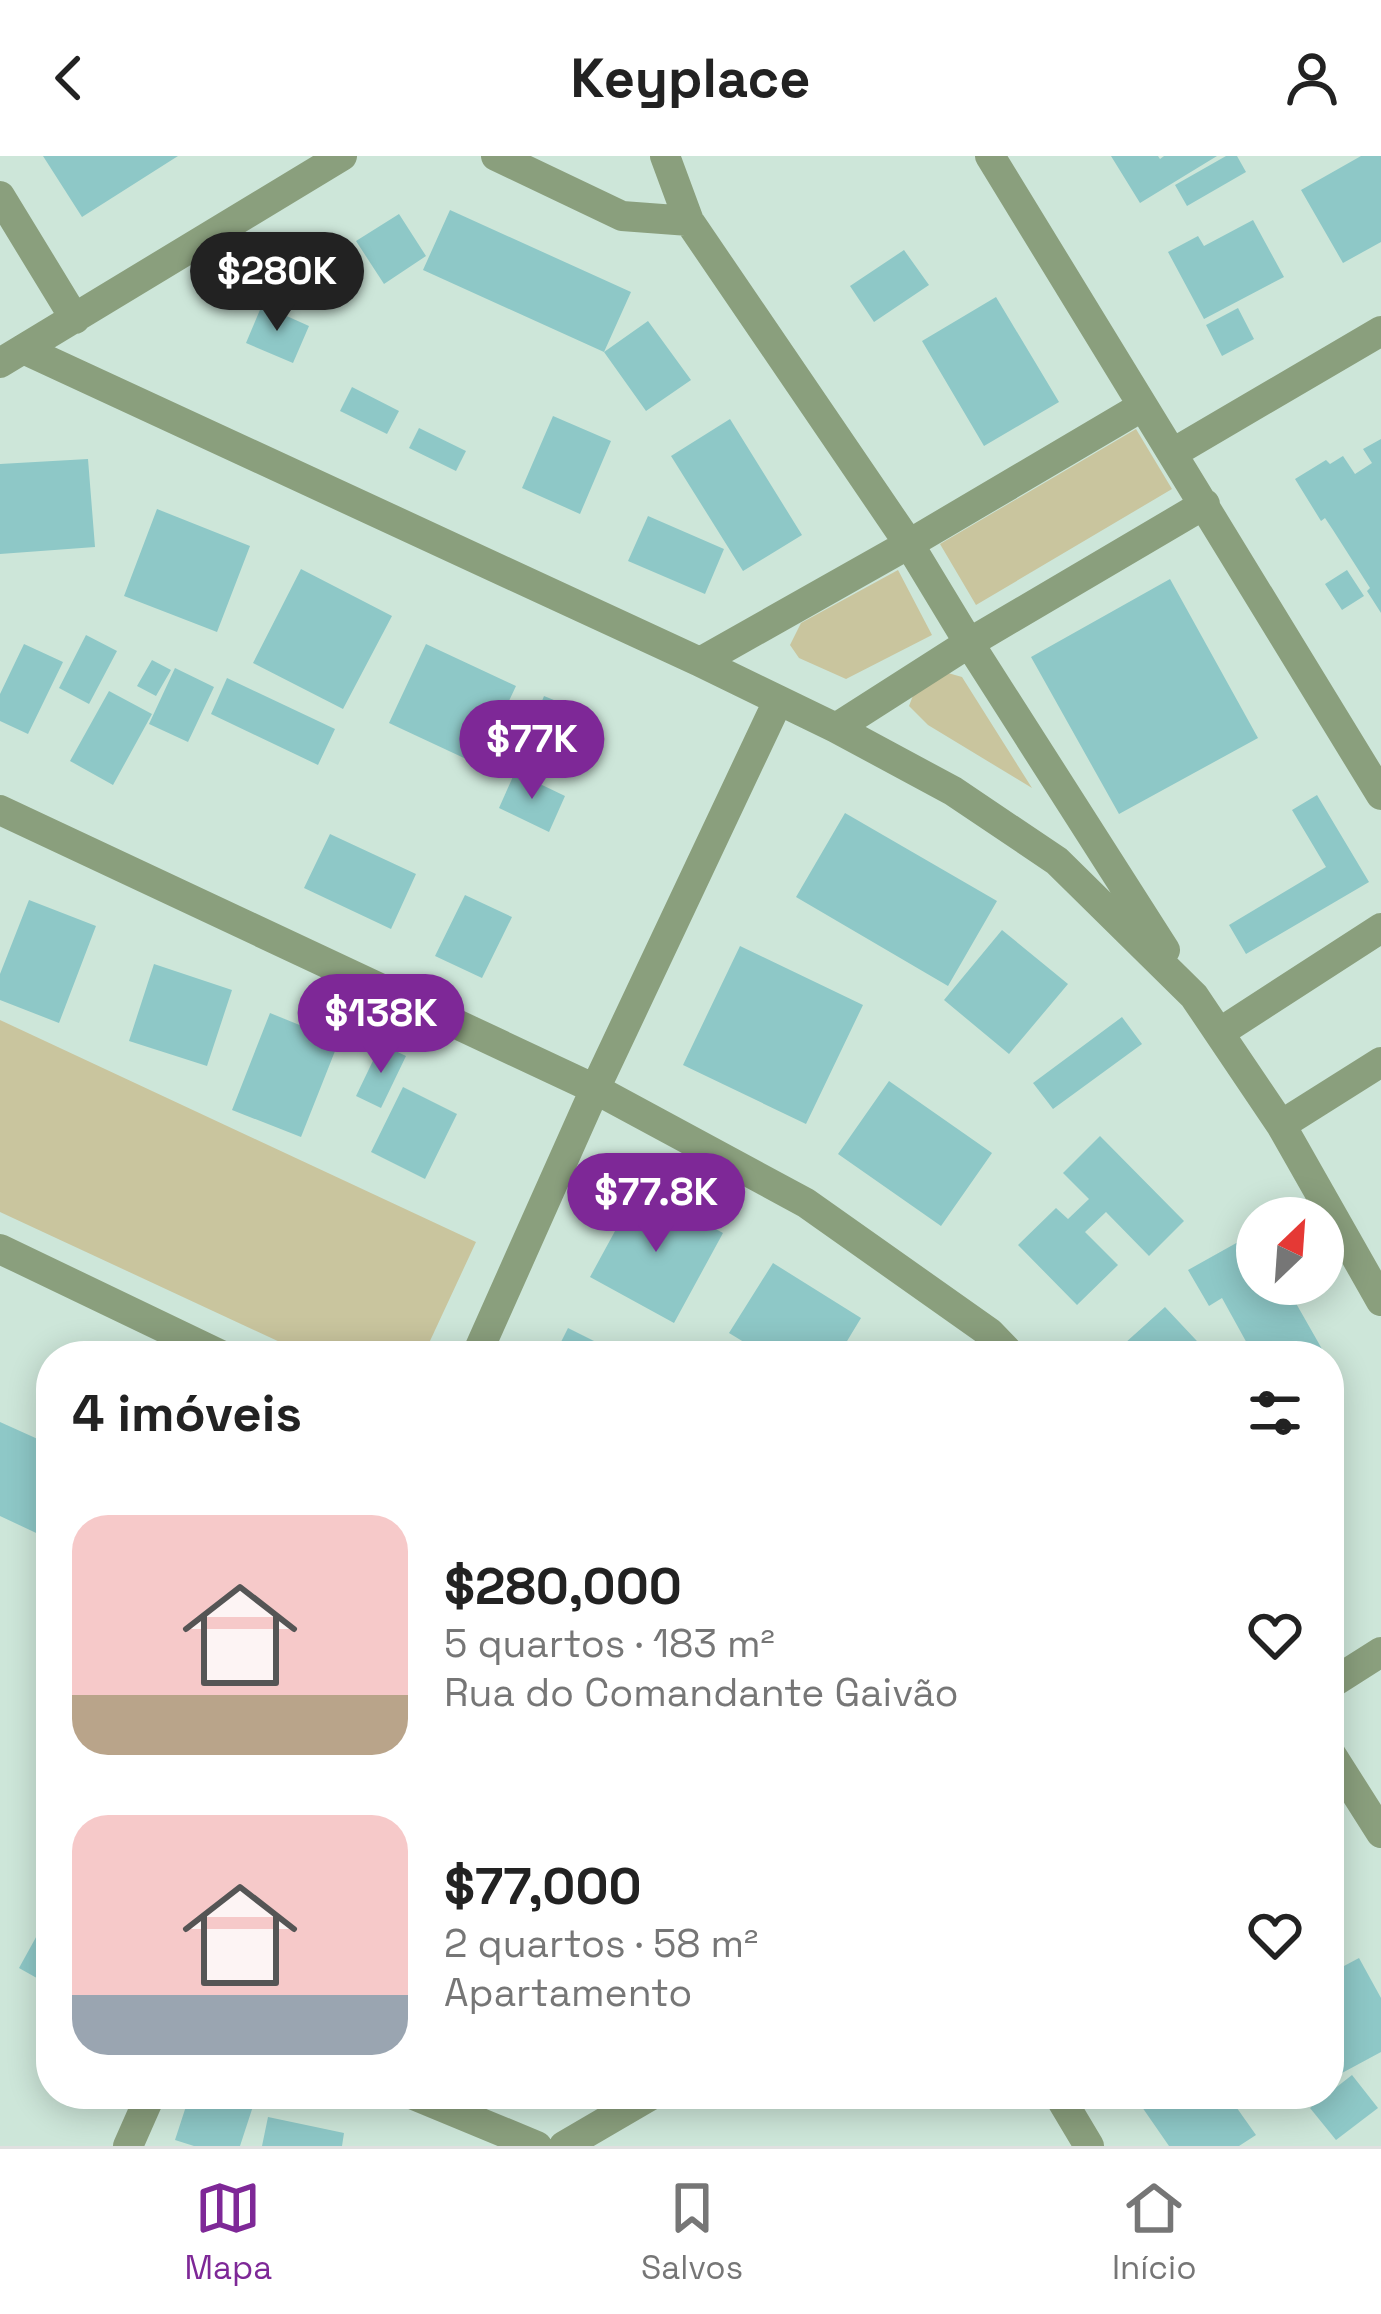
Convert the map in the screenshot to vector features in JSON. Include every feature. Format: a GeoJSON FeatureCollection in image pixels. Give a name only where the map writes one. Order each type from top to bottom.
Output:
{"type":"FeatureCollection","features":[{"type":"Feature","properties":{"kind":"street"},"geometry":{"type":"LineString","coordinates":[[12,356],[342,156]]}},
{"type":"Feature","properties":{"kind":"street"},"geometry":{"type":"LineString","coordinates":[[496,156],[622,216],[689,221]]}},
{"type":"Feature","properties":{"kind":"street"},"geometry":{"type":"LineString","coordinates":[[665,156],[689,221],[909,544],[1281,1125],[1381,1301]]}},
{"type":"Feature","properties":{"kind":"street"},"geometry":{"type":"LineString","coordinates":[[990,156],[1381,795]]}},
{"type":"Feature","properties":{"kind":"street"},"geometry":{"type":"LineString","coordinates":[[0,196],[74,319]]}},
{"type":"Feature","properties":{"kind":"street"},"geometry":{"type":"LineString","coordinates":[[1173,453],[1381,331]]}},
{"type":"Feature","properties":{"kind":"street"},"geometry":{"type":"LineString","coordinates":[[12,356],[700,662],[953,791],[1057,861],[1194,995]]}},
{"type":"Feature","properties":{"kind":"street"},"geometry":{"type":"LineString","coordinates":[[700,662],[1143,406]]}},
{"type":"Feature","properties":{"kind":"street"},"geometry":{"type":"LineString","coordinates":[[836,728],[1205,504]]}},
{"type":"Feature","properties":{"kind":"street"},"geometry":{"type":"LineString","coordinates":[[483,1341],[595,1089],[778,701]]}},
{"type":"Feature","properties":{"kind":"street"},"geometry":{"type":"LineString","coordinates":[[0,810],[595,1089],[806,1203],[998,1341]]}},
{"type":"Feature","properties":{"kind":"street"},"geometry":{"type":"LineString","coordinates":[[1220,1033],[1381,928]]}},
{"type":"Feature","properties":{"kind":"street"},"geometry":{"type":"LineString","coordinates":[[1281,1125],[1381,1062]]}},
{"type":"Feature","properties":{"kind":"street"},"geometry":{"type":"LineString","coordinates":[[0,1249],[192,1341]]}},
{"type":"Feature","properties":{"kind":"street"},"geometry":{"type":"LineString","coordinates":[[1344,1675],[1381,1652]]}},
{"type":"Feature","properties":{"kind":"street"},"geometry":{"type":"LineString","coordinates":[[1344,1775],[1381,1834]]}},
{"type":"Feature","properties":{"kind":"street"},"geometry":{"type":"LineString","coordinates":[[128,2146],[144,2109]]}},
{"type":"Feature","properties":{"kind":"street"},"geometry":{"type":"LineString","coordinates":[[447,2109],[536,2146]]}},
{"type":"Feature","properties":{"kind":"street"},"geometry":{"type":"LineString","coordinates":[[564,2146],[627,2109]]}},
{"type":"Feature","properties":{"kind":"street"},"geometry":{"type":"LineString","coordinates":[[1067,2109],[1090,2146]]}},
{"type":"Feature","properties":{"kind":"shaded area"},"geometry":{"type":"Polygon","coordinates":[[[1136,429],[1172,489],[976,605],[940,544],[1136,429]]]}},
{"type":"Feature","properties":{"kind":"shaded area"},"geometry":{"type":"Polygon","coordinates":[[[898,570],[932,635],[846,679],[799,658],[790,645],[801,623],[898,570]]]}},
{"type":"Feature","properties":{"kind":"shaded area"},"geometry":{"type":"Polygon","coordinates":[[[941,671],[962,677],[1032,788],[928,725],[909,706],[917,685],[941,671]]]}},
{"type":"Feature","properties":{"kind":"shaded area"},"geometry":{"type":"Polygon","coordinates":[[[0,1020],[476,1242],[430,1341],[278,1341],[0,1212],[0,1020]]]}},
{"type":"Feature","properties":{"kind":"building"},"geometry":{"type":"Polygon","coordinates":[[[43,156],[178,156],[82,217],[43,156]]]}},
{"type":"Feature","properties":{"kind":"building"},"geometry":{"type":"Polygon","coordinates":[[[1111,156],[1160,159],[1217,156],[1140,203],[1111,156]]]}},
{"type":"Feature","properties":{"kind":"building"},"geometry":{"type":"Polygon","coordinates":[[[1226,156],[1237,156],[1246,172],[1187,206],[1175,185],[1226,156]]]}},
{"type":"Feature","properties":{"kind":"building"},"geometry":{"type":"Polygon","coordinates":[[[1361,156],[1381,156],[1381,242],[1343,263],[1301,190],[1361,156]]]}},
{"type":"Feature","properties":{"kind":"building"},"geometry":{"type":"Polygon","coordinates":[[[450,210],[631,292],[604,352],[423,270],[450,210]]]}},
{"type":"Feature","properties":{"kind":"building"},"geometry":{"type":"Polygon","coordinates":[[[399,214],[426,256],[384,284],[356,241],[399,214]]]}},
{"type":"Feature","properties":{"kind":"building"},"geometry":{"type":"Polygon","coordinates":[[[1253,220],[1284,277],[1204,319],[1168,252],[1198,236],[1204,246],[1253,220]]]}},
{"type":"Feature","properties":{"kind":"building"},"geometry":{"type":"Polygon","coordinates":[[[904,250],[929,285],[874,322],[850,286],[904,250]]]}},
{"type":"Feature","properties":{"kind":"building"},"geometry":{"type":"Polygon","coordinates":[[[996,297],[1059,402],[984,446],[922,341],[996,297]]]}},
{"type":"Feature","properties":{"kind":"building"},"geometry":{"type":"Polygon","coordinates":[[[262,305],[309,326],[293,363],[246,343],[262,305]]]}},
{"type":"Feature","properties":{"kind":"building"},"geometry":{"type":"Polygon","coordinates":[[[1238,308],[1254,339],[1222,356],[1206,325],[1238,308]]]}},
{"type":"Feature","properties":{"kind":"building"},"geometry":{"type":"Polygon","coordinates":[[[648,321],[691,380],[646,411],[604,352],[648,321]]]}},
{"type":"Feature","properties":{"kind":"building"},"geometry":{"type":"Polygon","coordinates":[[[352,387],[399,411],[387,434],[340,411],[352,387]]]}},
{"type":"Feature","properties":{"kind":"building"},"geometry":{"type":"Polygon","coordinates":[[[553,416],[611,441],[580,514],[522,488],[553,416]]]}},
{"type":"Feature","properties":{"kind":"building"},"geometry":{"type":"Polygon","coordinates":[[[730,419],[802,535],[743,571],[671,456],[730,419]]]}},
{"type":"Feature","properties":{"kind":"building"},"geometry":{"type":"Polygon","coordinates":[[[419,428],[466,451],[456,471],[409,448],[419,428]]]}},
{"type":"Feature","properties":{"kind":"building"},"geometry":{"type":"Polygon","coordinates":[[[1381,439],[1381,613],[1333,530],[1325,518],[1321,521],[1295,479],[1326,460],[1330,464],[1343,456],[1355,474],[1372,463],[1363,449],[1381,439]]]}},
{"type":"Feature","properties":{"kind":"building"},"geometry":{"type":"Polygon","coordinates":[[[88,459],[95,547],[0,554],[0,464],[88,459]]]}},
{"type":"Feature","properties":{"kind":"building"},"geometry":{"type":"Polygon","coordinates":[[[157,509],[250,546],[217,632],[124,596],[157,509]]]}},
{"type":"Feature","properties":{"kind":"building"},"geometry":{"type":"Polygon","coordinates":[[[648,516],[724,549],[705,594],[628,561],[648,516]]]}},
{"type":"Feature","properties":{"kind":"building"},"geometry":{"type":"Polygon","coordinates":[[[301,569],[392,616],[343,709],[253,663],[301,569]]]}},
{"type":"Feature","properties":{"kind":"building"},"geometry":{"type":"Polygon","coordinates":[[[1347,570],[1364,596],[1342,610],[1325,584],[1347,570]]]}},
{"type":"Feature","properties":{"kind":"building"},"geometry":{"type":"Polygon","coordinates":[[[1170,579],[1258,738],[1119,814],[1031,657],[1170,579]]]}},
{"type":"Feature","properties":{"kind":"building"},"geometry":{"type":"Polygon","coordinates":[[[86,635],[117,651],[89,704],[59,688],[86,635]]]}},
{"type":"Feature","properties":{"kind":"building"},"geometry":{"type":"Polygon","coordinates":[[[24,644],[63,662],[28,734],[0,721],[0,694],[24,644]]]}},
{"type":"Feature","properties":{"kind":"building"},"geometry":{"type":"Polygon","coordinates":[[[426,644],[516,686],[479,765],[389,723],[426,644]]]}},
{"type":"Feature","properties":{"kind":"building"},"geometry":{"type":"Polygon","coordinates":[[[152,660],[171,670],[156,696],[137,686],[152,660]]]}},
{"type":"Feature","properties":{"kind":"building"},"geometry":{"type":"Polygon","coordinates":[[[175,668],[214,687],[188,742],[149,724],[175,668]]]}},
{"type":"Feature","properties":{"kind":"building"},"geometry":{"type":"Polygon","coordinates":[[[227,678],[335,729],[318,765],[211,714],[227,678]]]}},
{"type":"Feature","properties":{"kind":"building"},"geometry":{"type":"Polygon","coordinates":[[[109,691],[152,714],[113,785],[70,761],[109,691]]]}},
{"type":"Feature","properties":{"kind":"building"},"geometry":{"type":"Polygon","coordinates":[[[544,696],[586,713],[559,777],[518,760],[544,696]]]}},
{"type":"Feature","properties":{"kind":"building"},"geometry":{"type":"Polygon","coordinates":[[[515,772],[565,796],[549,832],[499,808],[515,772]]]}},
{"type":"Feature","properties":{"kind":"building"},"geometry":{"type":"Polygon","coordinates":[[[1317,795],[1369,882],[1246,954],[1229,925],[1326,867],[1292,810],[1317,795]]]}},
{"type":"Feature","properties":{"kind":"building"},"geometry":{"type":"Polygon","coordinates":[[[845,813],[997,901],[948,986],[796,897],[845,813]]]}},
{"type":"Feature","properties":{"kind":"building"},"geometry":{"type":"Polygon","coordinates":[[[330,834],[416,874],[391,929],[304,888],[330,834]]]}},
{"type":"Feature","properties":{"kind":"building"},"geometry":{"type":"Polygon","coordinates":[[[465,895],[512,917],[482,978],[435,956],[465,895]]]}},
{"type":"Feature","properties":{"kind":"building"},"geometry":{"type":"Polygon","coordinates":[[[29,900],[96,926],[59,1023],[0,1000],[0,974],[29,900]]]}},
{"type":"Feature","properties":{"kind":"building"},"geometry":{"type":"Polygon","coordinates":[[[1002,930],[1068,984],[1009,1054],[944,1000],[1002,930]]]}},
{"type":"Feature","properties":{"kind":"building"},"geometry":{"type":"Polygon","coordinates":[[[740,946],[863,1005],[806,1124],[683,1065],[740,946]]]}},
{"type":"Feature","properties":{"kind":"building"},"geometry":{"type":"Polygon","coordinates":[[[154,964],[232,990],[207,1066],[129,1041],[154,964]]]}},
{"type":"Feature","properties":{"kind":"building"},"geometry":{"type":"Polygon","coordinates":[[[270,1013],[339,1041],[301,1137],[232,1110],[270,1013]]]}},
{"type":"Feature","properties":{"kind":"building"},"geometry":{"type":"Polygon","coordinates":[[[1122,1017],[1142,1044],[1053,1109],[1033,1083],[1122,1017]]]}},
{"type":"Feature","properties":{"kind":"building"},"geometry":{"type":"Polygon","coordinates":[[[381,1044],[406,1056],[381,1108],[356,1096],[381,1044]]]}},
{"type":"Feature","properties":{"kind":"building"},"geometry":{"type":"Polygon","coordinates":[[[889,1081],[992,1153],[941,1226],[838,1154],[889,1081]]]}},
{"type":"Feature","properties":{"kind":"building"},"geometry":{"type":"Polygon","coordinates":[[[403,1087],[457,1114],[425,1179],[371,1152],[403,1087]]]}},
{"type":"Feature","properties":{"kind":"building"},"geometry":{"type":"Polygon","coordinates":[[[1100,1136],[1184,1221],[1149,1256],[1106,1212],[1085,1232],[1118,1265],[1077,1305],[1018,1245],[1056,1208],[1068,1219],[1089,1199],[1063,1173],[1100,1136]]]}},
{"type":"Feature","properties":{"kind":"building"},"geometry":{"type":"Polygon","coordinates":[[[639,1187],[723,1233],[674,1323],[590,1277],[639,1187]]]}},
{"type":"Feature","properties":{"kind":"building"},"geometry":{"type":"Polygon","coordinates":[[[1236,1243],[1236,1305],[1297,1305],[1317,1341],[1246,1341],[1222,1298],[1209,1306],[1188,1270],[1236,1243]]]}},
{"type":"Feature","properties":{"kind":"building"},"geometry":{"type":"Polygon","coordinates":[[[773,1263],[861,1318],[847,1341],[742,1341],[729,1333],[773,1263]]]}},
{"type":"Feature","properties":{"kind":"building"},"geometry":{"type":"Polygon","coordinates":[[[1165,1307],[1197,1341],[1127,1341],[1165,1307]]]}},
{"type":"Feature","properties":{"kind":"building"},"geometry":{"type":"Polygon","coordinates":[[[568,1328],[594,1341],[562,1341],[568,1328]]]}},
{"type":"Feature","properties":{"kind":"building"},"geometry":{"type":"Polygon","coordinates":[[[0,1422],[36,1438],[36,1533],[0,1516],[0,1422]]]}},
{"type":"Feature","properties":{"kind":"building"},"geometry":{"type":"Polygon","coordinates":[[[36,1937],[36,1978],[19,1968],[36,1937]]]}},
{"type":"Feature","properties":{"kind":"building"},"geometry":{"type":"Polygon","coordinates":[[[1359,1958],[1381,1998],[1381,2052],[1344,2072],[1344,1966],[1359,1958]]]}},
{"type":"Feature","properties":{"kind":"building"},"geometry":{"type":"Polygon","coordinates":[[[1352,2075],[1378,2108],[1336,2140],[1311,2109],[1344,2109],[1344,2081],[1352,2075]]]}},
{"type":"Feature","properties":{"kind":"building"},"geometry":{"type":"Polygon","coordinates":[[[185,2109],[252,2109],[240,2146],[194,2146],[175,2140],[185,2109]]]}},
{"type":"Feature","properties":{"kind":"building"},"geometry":{"type":"Polygon","coordinates":[[[1143,2109],[1238,2109],[1256,2135],[1239,2146],[1169,2146],[1143,2109]]]}},
{"type":"Feature","properties":{"kind":"building"},"geometry":{"type":"Polygon","coordinates":[[[268,2117],[344,2133],[342,2146],[262,2146],[268,2117]]]}}]}
